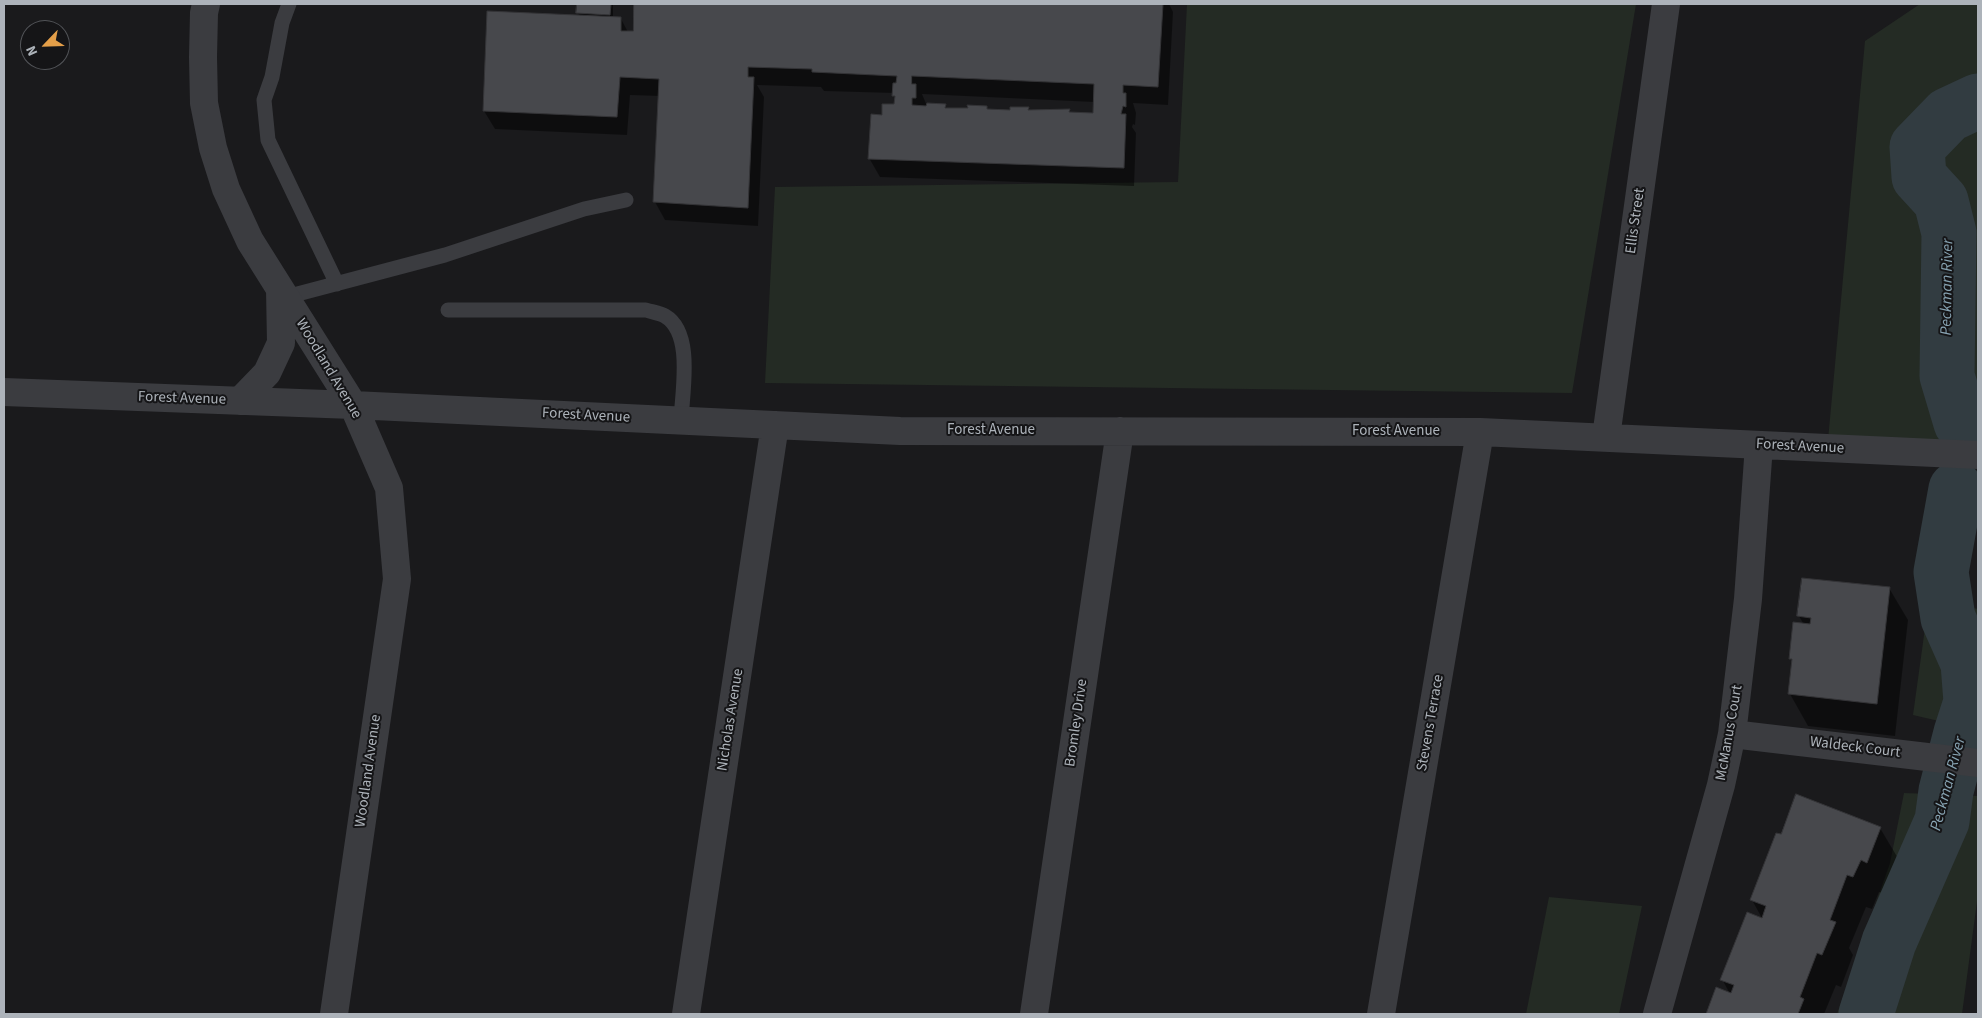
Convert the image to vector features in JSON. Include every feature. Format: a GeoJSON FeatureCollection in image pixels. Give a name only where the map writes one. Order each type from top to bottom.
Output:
{"type":"FeatureCollection","features":[{"type":"Feature","properties":{"kind":"street","name":"Woodland Avenue"},"geometry":{"type":"LineString","coordinates":[[206,4],[204,12],[203,57],[204,103],[213,148],[226,189],[250,241],[353,406],[389,488],[397,579],[334,1014]]}},
{"type":"Feature","properties":{"kind":"street","name":"Ellis Street"},"geometry":{"type":"LineString","coordinates":[[1606,437],[1666,4]]}},
{"type":"Feature","properties":{"kind":"street"},"geometry":{"type":"LineString","coordinates":[[240,401],[268,373],[281,343],[283,292]]}},
{"type":"Feature","properties":{"kind":"street","name":"Forest Avenue"},"geometry":{"type":"LineString","coordinates":[[4,392],[900,431],[1480,432],[1978,455]]}},
{"type":"Feature","properties":{"kind":"street","name":"Nicholas Avenue"},"geometry":{"type":"LineString","coordinates":[[686,1014],[775,425]]}},
{"type":"Feature","properties":{"kind":"street","name":"Bromley Drive"},"geometry":{"type":"LineString","coordinates":[[1034,1014],[1120,431]]}},
{"type":"Feature","properties":{"kind":"street","name":"Stevens Terrace"},"geometry":{"type":"LineString","coordinates":[[1382,1014],[1480,432]]}},
{"type":"Feature","properties":{"kind":"street","name":"McManus Court"},"geometry":{"type":"LineString","coordinates":[[1657,1014],[1722,785],[1732,734],[1748,599],[1759,445]]}},
{"type":"Feature","properties":{"kind":"street","name":"Waldeck Court"},"geometry":{"type":"LineString","coordinates":[[1732,734],[1971,762]]}},
{"type":"Feature","properties":{"kind":"lane"},"geometry":{"type":"LineString","coordinates":[[289,4],[282,23],[272,77],[264,100],[268,140],[337,284]]}},
{"type":"Feature","properties":{"kind":"lane"},"geometry":{"type":"LineString","coordinates":[[283,292],[337,284],[446,255],[584,210],[626,200]]}},
{"type":"Feature","properties":{"kind":"lane"},"geometry":{"type":"LineString","coordinates":[[448,310],[646,310],[666,316],[678,330],[684,354],[680,421]]}},
{"type":"Feature","properties":{"kind":"shaded area"},"geometry":{"type":"Polygon","coordinates":[[[1187,4],[1636,4],[1572,393],[765,383],[775,187],[1178,182],[1187,4]]]}},
{"type":"Feature","properties":{"kind":"shaded area"},"geometry":{"type":"Polygon","coordinates":[[[1920,4],[1978,4],[1978,428],[1973,449],[1828,440],[1865,41],[1920,4]]]}},
{"type":"Feature","properties":{"kind":"shaded area"},"geometry":{"type":"Polygon","coordinates":[[[1929,599],[1978,609],[1978,730],[1913,715],[1929,599]]]}},
{"type":"Feature","properties":{"kind":"shaded area"},"geometry":{"type":"Polygon","coordinates":[[[1904,793],[1978,796],[1978,894],[1962,1014],[1837,1014],[1890,863],[1904,793]]]}},
{"type":"Feature","properties":{"kind":"shaded area"},"geometry":{"type":"Polygon","coordinates":[[[1549,897],[1642,906],[1619,1014],[1526,1014],[1549,897]]]}},
{"type":"Feature","properties":{"kind":"building"},"geometry":{"type":"Polygon","coordinates":[[[577,4],[611,4],[610,15],[576,13],[577,4]]]}},
{"type":"Feature","properties":{"kind":"building"},"geometry":{"type":"Polygon","coordinates":[[[634,4],[1163,4],[1158,87],[1123,85],[1123,93],[1126,93],[1126,107],[1123,106],[1121,114],[1126,114],[1124,168],[868,159],[871,114],[882,115],[882,104],[894,104],[895,96],[892,96],[893,83],[896,83],[897,76],[812,72],[812,69],[748,67],[748,77],[754,77],[748,208],[653,202],[659,79],[620,77],[617,117],[483,111],[487,11],[621,17],[621,31],[633,31],[634,4]],[[912,76],[912,84],[916,84],[916,98],[912,98],[912,105],[926,106],[927,103],[946,104],[945,108],[968,108],[967,105],[987,106],[987,109],[1010,110],[1010,107],[1029,107],[1028,110],[1070,109],[1069,112],[1093,113],[1094,84],[912,76]]]}},
{"type":"Feature","properties":{"kind":"building"},"geometry":{"type":"Polygon","coordinates":[[[1802,578],[1890,587],[1877,704],[1788,694],[1792,659],[1789,659],[1793,622],[1810,624],[1811,618],[1797,616],[1802,578]]]}},
{"type":"Feature","properties":{"kind":"building"},"geometry":{"type":"Polygon","coordinates":[[[1796,794],[1881,827],[1867,863],[1861,860],[1853,877],[1847,875],[1830,920],[1836,922],[1822,955],[1817,953],[1800,997],[1804,999],[1798,1014],[1706,1014],[1716,987],[1731,993],[1734,985],[1720,980],[1747,912],[1762,918],[1766,906],[1750,900],[1776,833],[1781,834],[1796,794]]]}},
{"type":"Feature","properties":{"kind":"waterway","name":"Peckman River"},"geometry":{"type":"LineString","coordinates":[[1961,423],[1947,376],[1949,233],[1941,201],[1919,177],[1917,147],[1948,115],[1978,101]]}},
{"type":"Feature","properties":{"kind":"waterway","name":"Peckman River"},"geometry":{"type":"LineString","coordinates":[[1866,1014],[1889,942],[1942,821],[1946,791],[1971,702],[1968,663],[1948,618],[1941,572],[1956,489]]}}]}
